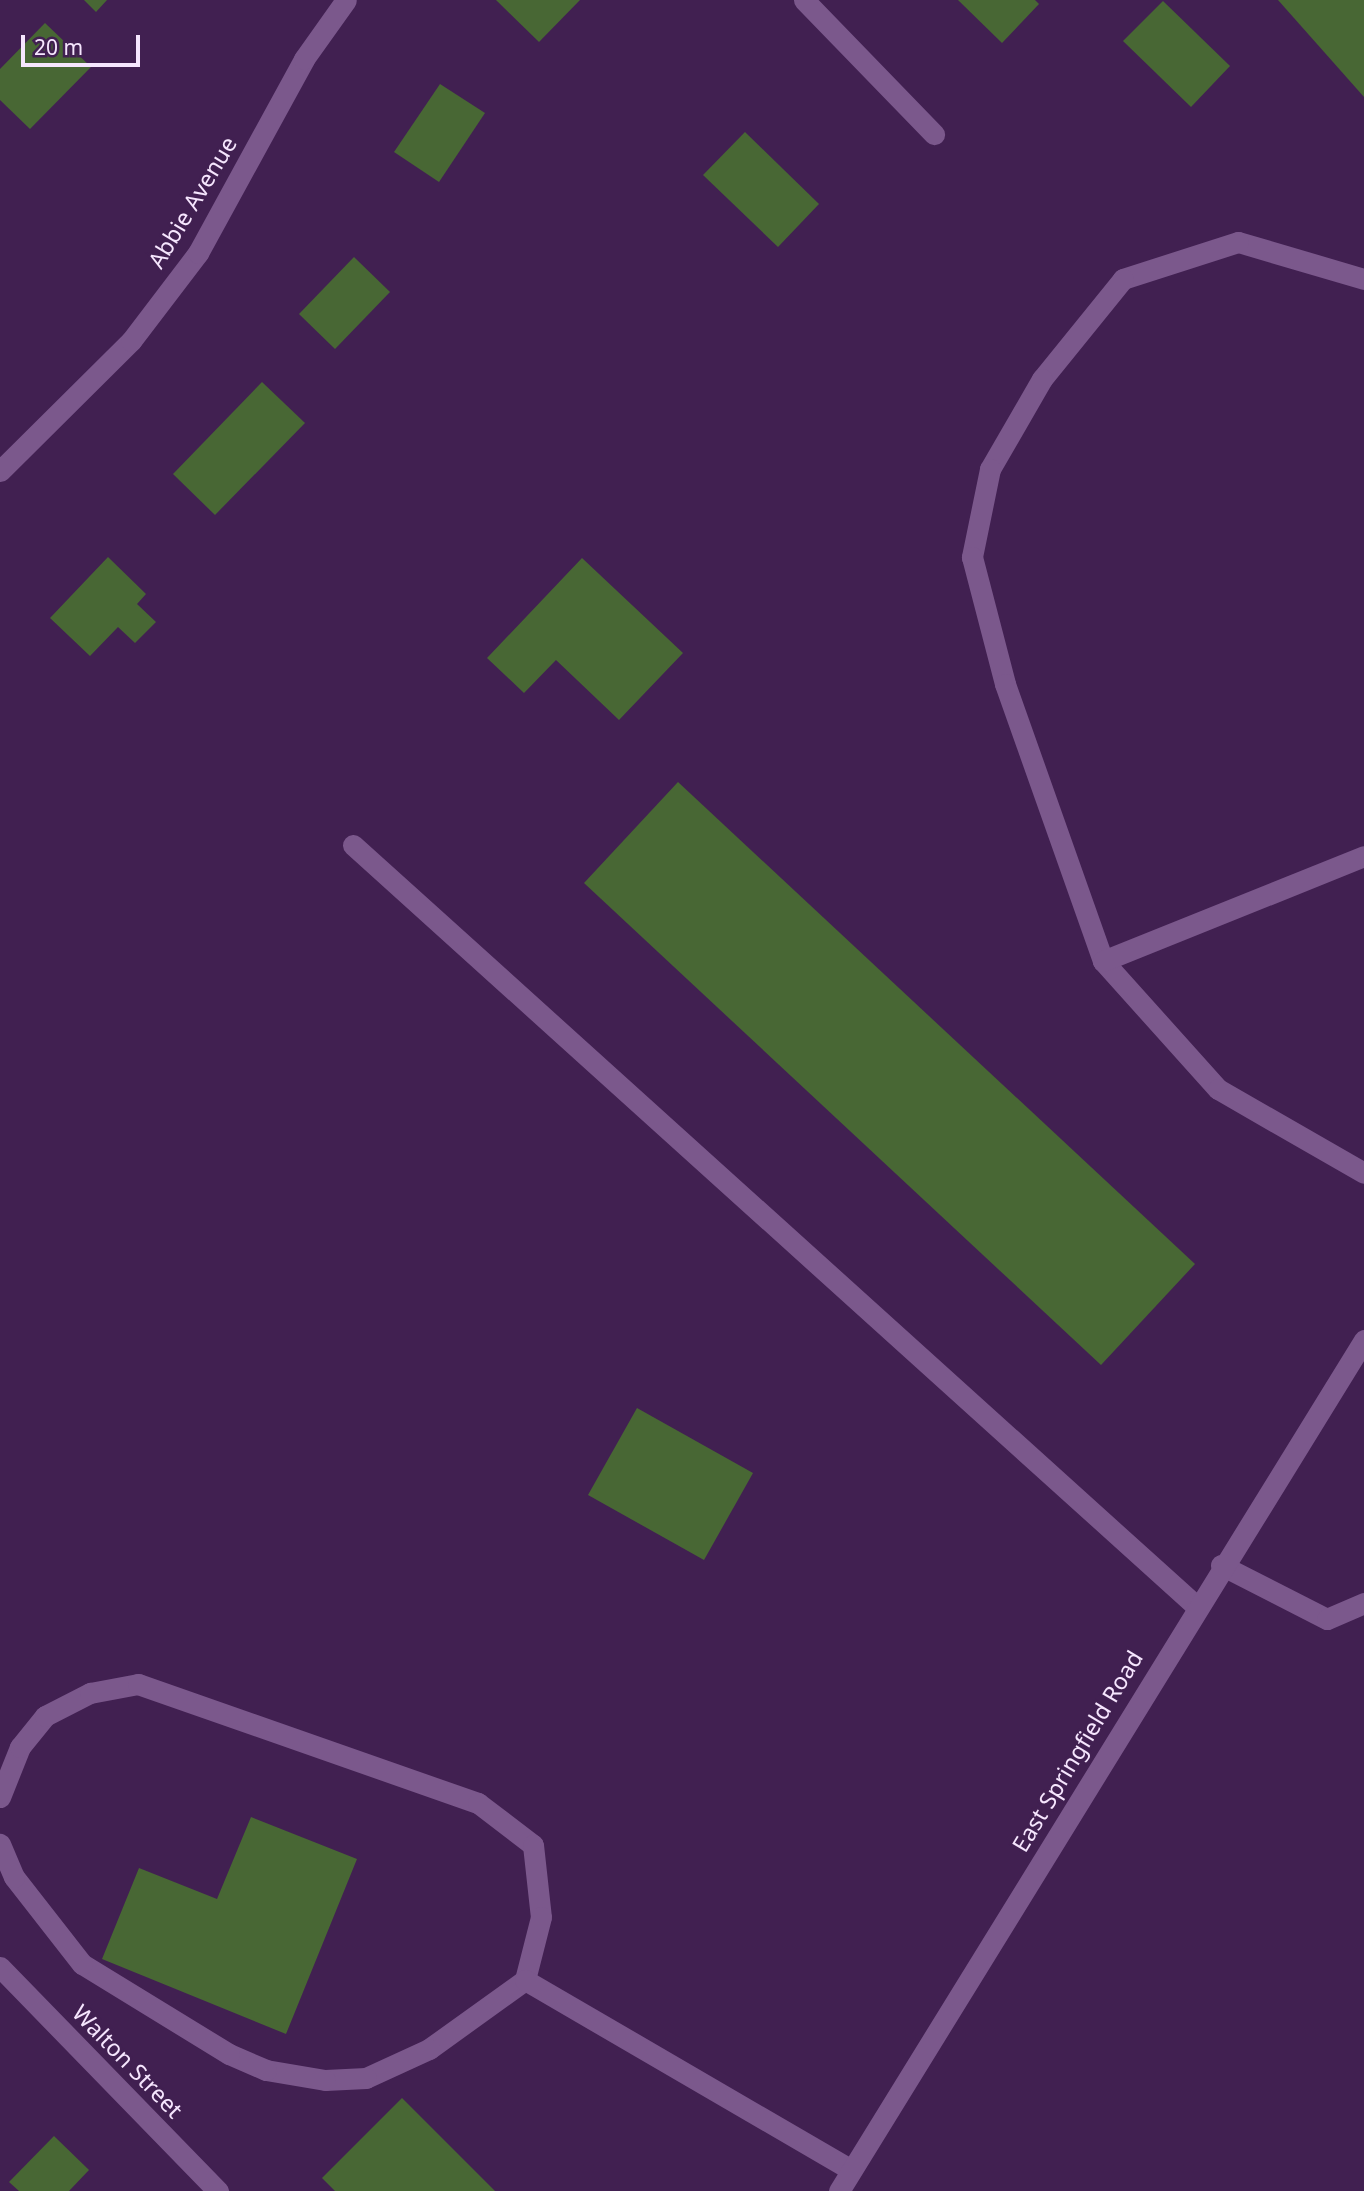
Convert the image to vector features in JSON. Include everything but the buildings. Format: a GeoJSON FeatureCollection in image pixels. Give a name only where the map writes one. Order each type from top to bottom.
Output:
{"type":"FeatureCollection","features":[{"type":"Feature","properties":{"kind":"street","name":"Abbie Avenue"},"geometry":{"type":"LineString","coordinates":[[0,471],[131,341],[198,253],[304,59],[346,0]]}},
{"type":"Feature","properties":{"kind":"street"},"geometry":{"type":"LineString","coordinates":[[804,0],[934,134]]}},
{"type":"Feature","properties":{"kind":"street"},"geometry":{"type":"LineString","coordinates":[[1364,279],[1238,242],[1123,279],[1042,379],[990,469],[972,557],[1005,684],[1103,961],[1218,1089],[1364,1173]]}},
{"type":"Feature","properties":{"kind":"street"},"geometry":{"type":"LineString","coordinates":[[354,845],[1196,1606]]}},
{"type":"Feature","properties":{"kind":"street"},"geometry":{"type":"LineString","coordinates":[[1103,961],[1364,856]]}},
{"type":"Feature","properties":{"kind":"street","name":"East Springfield Road"},"geometry":{"type":"LineString","coordinates":[[839,2191],[1221,1565],[1364,1340]]}},
{"type":"Feature","properties":{"kind":"street"},"geometry":{"type":"LineString","coordinates":[[1221,1565],[1327,1619],[1364,1603]]}},
{"type":"Feature","properties":{"kind":"street"},"geometry":{"type":"LineString","coordinates":[[0,1797],[20,1747],[45,1716],[90,1693],[138,1684],[211,1707],[478,1803],[533,1845],[541,1917],[525,1980],[429,2049],[366,2078],[325,2080],[266,2070],[186,2031],[82,1964],[14,1877],[0,1844]]}},
{"type":"Feature","properties":{"kind":"street","name":"Walton Street"},"geometry":{"type":"LineString","coordinates":[[0,1967],[218,2191]]}},
{"type":"Feature","properties":{"kind":"street"},"geometry":{"type":"LineString","coordinates":[[525,1980],[851,2170]]}}]}
